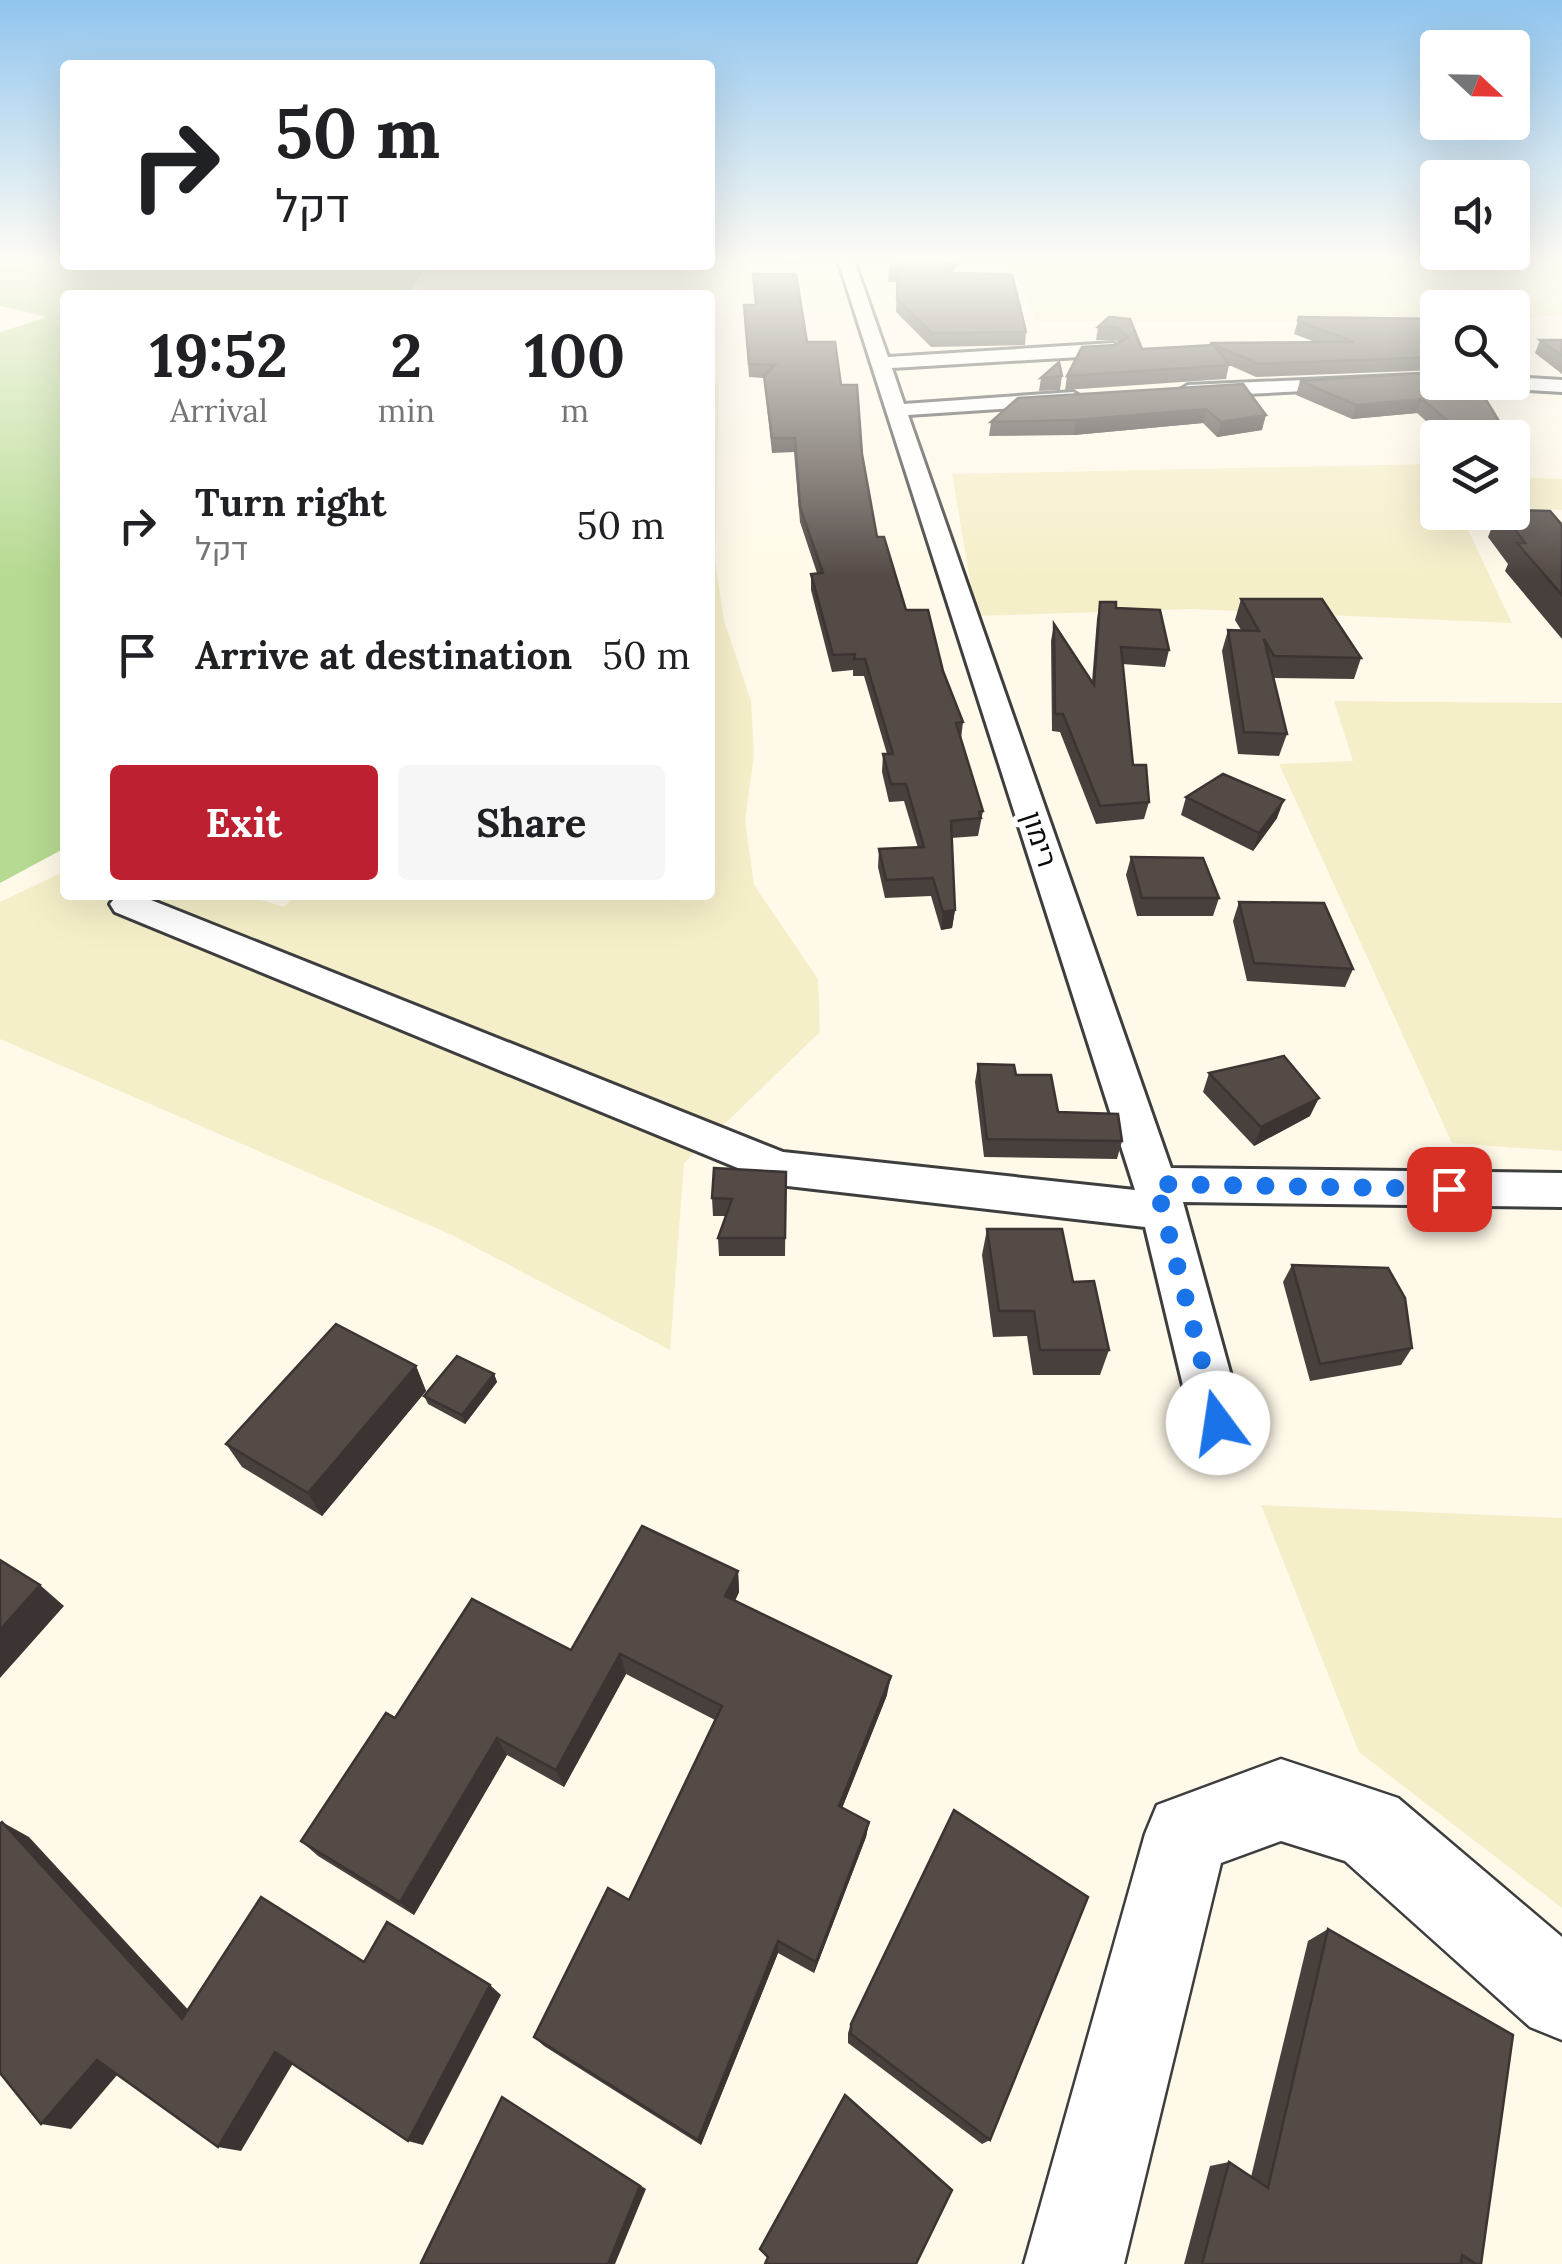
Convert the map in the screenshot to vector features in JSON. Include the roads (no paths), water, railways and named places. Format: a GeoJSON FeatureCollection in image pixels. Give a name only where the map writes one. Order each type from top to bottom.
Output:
{"type":"FeatureCollection","features":[{"type":"Feature","properties":{"kind":"street","name":"רימון"},"geometry":{"type":"LineString","coordinates":[[883,366],[1160,1198],[1218,1423]]}},
{"type":"Feature","properties":{"kind":"street"},"geometry":{"type":"LineString","coordinates":[[1163,392],[1420,381]]}},
{"type":"Feature","properties":{"kind":"street"},"geometry":{"type":"LineString","coordinates":[[1530,384],[1562,386]]}},
{"type":"Feature","properties":{"kind":"street"},"geometry":{"type":"LineString","coordinates":[[896,403],[1092,397]]}},
{"type":"Feature","properties":{"kind":"street"},"geometry":{"type":"LineString","coordinates":[[132,900],[128,904],[778,1168],[1160,1198],[1562,1190]]}},
{"type":"Feature","properties":{"kind":"street"},"geometry":{"type":"LineString","coordinates":[[1074,2264],[1186,1834],[1280,1800],[1369,1827],[1562,1995]]}}]}
